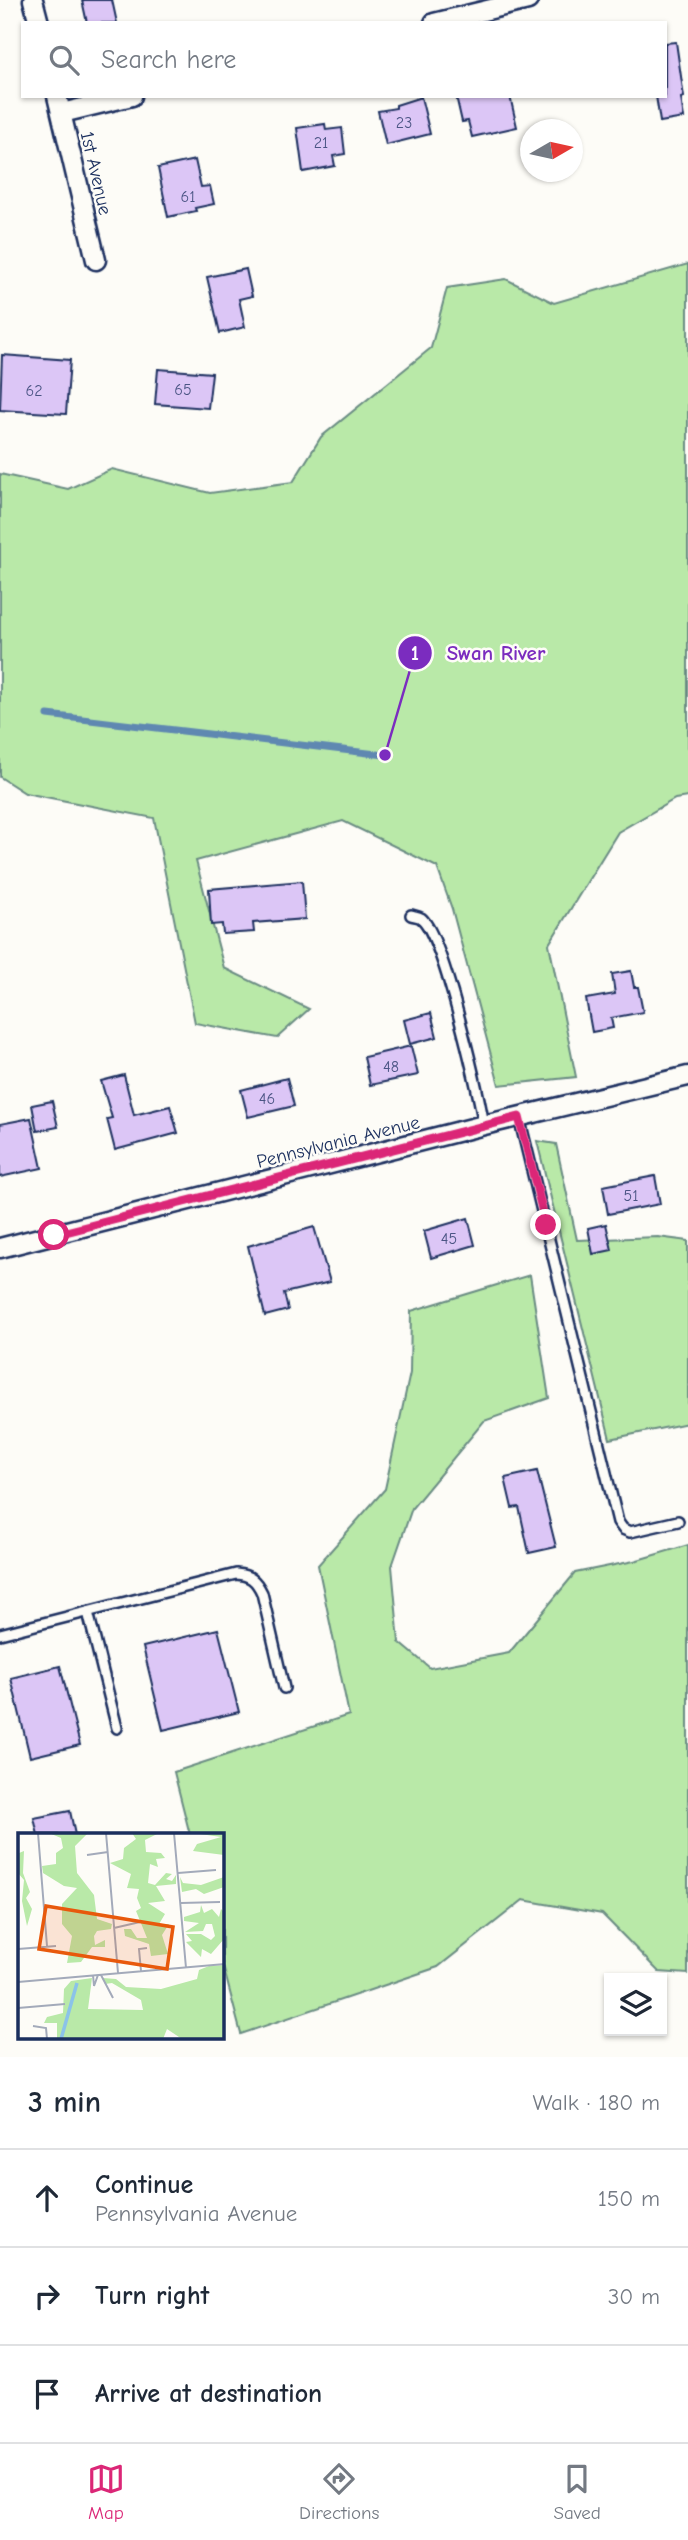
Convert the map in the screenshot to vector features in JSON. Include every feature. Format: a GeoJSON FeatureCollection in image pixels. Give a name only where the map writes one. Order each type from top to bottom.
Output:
{"type":"FeatureCollection","features":[{"type":"Feature","properties":{"kind":"street"},"geometry":{"type":"LineString","coordinates":[[33,0],[38,21]]}},
{"type":"Feature","properties":{"kind":"street"},"geometry":{"type":"LineString","coordinates":[[442,21],[528,0]]}},
{"type":"Feature","properties":{"kind":"street"},"geometry":{"type":"LineString","coordinates":[[59,105],[116,98]]}},
{"type":"Feature","properties":{"kind":"street","name":"1st Avenue"},"geometry":{"type":"LineString","coordinates":[[59,105],[96,260]]}},
{"type":"Feature","properties":{"kind":"street","name":"Pennsylvania Avenue"},"geometry":{"type":"LineString","coordinates":[[0,1248],[688,1076]]}},
{"type":"Feature","properties":{"kind":"lane"},"geometry":{"type":"LineString","coordinates":[[411,915],[421,918],[431,932],[442,958],[478,1091],[484,1125]]}},
{"type":"Feature","properties":{"kind":"lane"},"geometry":{"type":"LineString","coordinates":[[519,1117],[618,1522],[629,1532],[678,1521]]}},
{"type":"Feature","properties":{"kind":"lane"},"geometry":{"type":"LineString","coordinates":[[0,1634],[236,1574],[251,1577],[262,1593],[284,1688]]}},
{"type":"Feature","properties":{"kind":"lane"},"geometry":{"type":"LineString","coordinates":[[88,1612],[117,1728]]}},
{"type":"Feature","properties":{"kind":"green space"},"geometry":{"type":"Polygon","coordinates":[[[688,264],[688,797],[675,799],[618,832],[549,944],[576,1077],[499,1085],[452,909],[437,867],[343,821],[196,861],[224,968],[309,1009],[277,1038],[195,1023],[154,818],[25,793],[0,777],[0,474],[68,489],[112,469],[210,493],[293,482],[321,437],[431,348],[447,288],[506,279],[554,303],[688,264]]]}},
{"type":"Feature","properties":{"kind":"green space"},"geometry":{"type":"Polygon","coordinates":[[[537,1141],[556,1144],[577,1240],[658,1237],[688,1241],[688,1423],[610,1439],[537,1141]]]}},
{"type":"Feature","properties":{"kind":"green space"},"geometry":{"type":"Polygon","coordinates":[[[530,1275],[549,1398],[484,1421],[412,1508],[392,1566],[399,1642],[430,1668],[509,1653],[575,1573],[634,1561],[688,1545],[688,1974],[659,1972],[602,1914],[523,1900],[438,1967],[241,2034],[224,1970],[224,1833],[189,1833],[174,1772],[349,1715],[318,1565],[385,1489],[410,1373],[411,1311],[530,1275]]]}},
{"type":"Feature","properties":{"kind":"building"},"geometry":{"type":"Polygon","coordinates":[[[82,0],[112,0],[117,21],[87,21],[82,0]]]}},
{"type":"Feature","properties":{"kind":"building"},"geometry":{"type":"Polygon","coordinates":[[[676,42],[684,97],[681,98],[684,118],[660,122],[656,98],[667,98],[667,43],[676,42]]]}},
{"type":"Feature","properties":{"kind":"building"},"geometry":{"type":"Polygon","coordinates":[[[421,98],[430,134],[386,145],[378,111],[396,108],[396,105],[421,98]]]}},
{"type":"Feature","properties":{"kind":"building"},"geometry":{"type":"Polygon","coordinates":[[[456,98],[510,98],[517,127],[472,137],[468,121],[462,122],[456,98]]]}},
{"type":"Feature","properties":{"kind":"building"},"geometry":{"type":"Polygon","coordinates":[[[325,124],[326,130],[342,128],[345,154],[333,156],[335,166],[303,172],[297,128],[325,124]]]}},
{"type":"Feature","properties":{"kind":"building"},"geometry":{"type":"Polygon","coordinates":[[[195,160],[201,187],[210,186],[214,204],[168,217],[158,168],[195,160]]]}},
{"type":"Feature","properties":{"kind":"building"},"geometry":{"type":"Polygon","coordinates":[[[246,269],[252,296],[239,299],[245,327],[220,333],[207,277],[246,269]]]}},
{"type":"Feature","properties":{"kind":"building"},"geometry":{"type":"Polygon","coordinates":[[[2,355],[70,360],[66,414],[0,410],[2,355]]]}},
{"type":"Feature","properties":{"kind":"building"},"geometry":{"type":"Polygon","coordinates":[[[158,369],[212,373],[208,408],[155,404],[158,369]]]}},
{"type":"Feature","properties":{"kind":"building"},"geometry":{"type":"Polygon","coordinates":[[[302,881],[305,919],[253,923],[254,932],[223,934],[222,924],[211,925],[209,889],[302,881]]]}},
{"type":"Feature","properties":{"kind":"building"},"geometry":{"type":"Polygon","coordinates":[[[631,971],[634,987],[638,987],[643,1012],[611,1018],[613,1028],[592,1032],[586,999],[615,994],[612,974],[631,971]]]}},
{"type":"Feature","properties":{"kind":"building"},"geometry":{"type":"Polygon","coordinates":[[[431,1013],[437,1037],[410,1044],[404,1020],[431,1013]]]}},
{"type":"Feature","properties":{"kind":"building"},"geometry":{"type":"Polygon","coordinates":[[[411,1046],[418,1075],[370,1085],[364,1057],[411,1046]]]}},
{"type":"Feature","properties":{"kind":"building"},"geometry":{"type":"Polygon","coordinates":[[[124,1075],[134,1115],[170,1106],[178,1133],[115,1150],[107,1119],[112,1118],[101,1081],[124,1075]]]}},
{"type":"Feature","properties":{"kind":"building"},"geometry":{"type":"Polygon","coordinates":[[[287,1078],[294,1106],[248,1117],[241,1090],[287,1078]]]}},
{"type":"Feature","properties":{"kind":"building"},"geometry":{"type":"Polygon","coordinates":[[[52,1101],[58,1127],[37,1131],[32,1105],[52,1101]]]}},
{"type":"Feature","properties":{"kind":"building"},"geometry":{"type":"Polygon","coordinates":[[[31,1118],[42,1168],[0,1177],[0,1124],[31,1118]]]}},
{"type":"Feature","properties":{"kind":"building"},"geometry":{"type":"Polygon","coordinates":[[[655,1176],[660,1204],[608,1214],[603,1186],[655,1176]]]}},
{"type":"Feature","properties":{"kind":"building"},"geometry":{"type":"Polygon","coordinates":[[[468,1218],[475,1245],[431,1258],[424,1231],[468,1218]]]}},
{"type":"Feature","properties":{"kind":"building"},"geometry":{"type":"Polygon","coordinates":[[[606,1224],[612,1250],[593,1254],[588,1228],[606,1224]]]}},
{"type":"Feature","properties":{"kind":"building"},"geometry":{"type":"Polygon","coordinates":[[[314,1227],[330,1282],[284,1293],[288,1310],[265,1316],[248,1246],[314,1227]]]}},
{"type":"Feature","properties":{"kind":"building"},"geometry":{"type":"Polygon","coordinates":[[[537,1471],[556,1547],[529,1553],[519,1507],[512,1508],[505,1478],[537,1471]]]}},
{"type":"Feature","properties":{"kind":"building"},"geometry":{"type":"Polygon","coordinates":[[[218,1629],[239,1712],[163,1730],[143,1647],[218,1629]]]}},
{"type":"Feature","properties":{"kind":"building"},"geometry":{"type":"Polygon","coordinates":[[[60,1666],[80,1745],[30,1757],[11,1678],[60,1666]]]}},
{"type":"Feature","properties":{"kind":"building"},"geometry":{"type":"Polygon","coordinates":[[[70,1811],[75,1833],[38,1833],[34,1818],[70,1811]]]}},
{"type":"Feature","properties":{"kind":"waterway"},"geometry":{"type":"LineString","coordinates":[[48,715],[385,755]]}},
{"type":"Feature","properties":{"kind":"place","name":"Swan River"},"geometry":{"type":"Point","coordinates":[385,755]}},
{"type":"Feature","properties":{"kind":"route"},"geometry":{"type":"LineString","coordinates":[[54,1235],[519,1117],[546,1225]]}}]}
